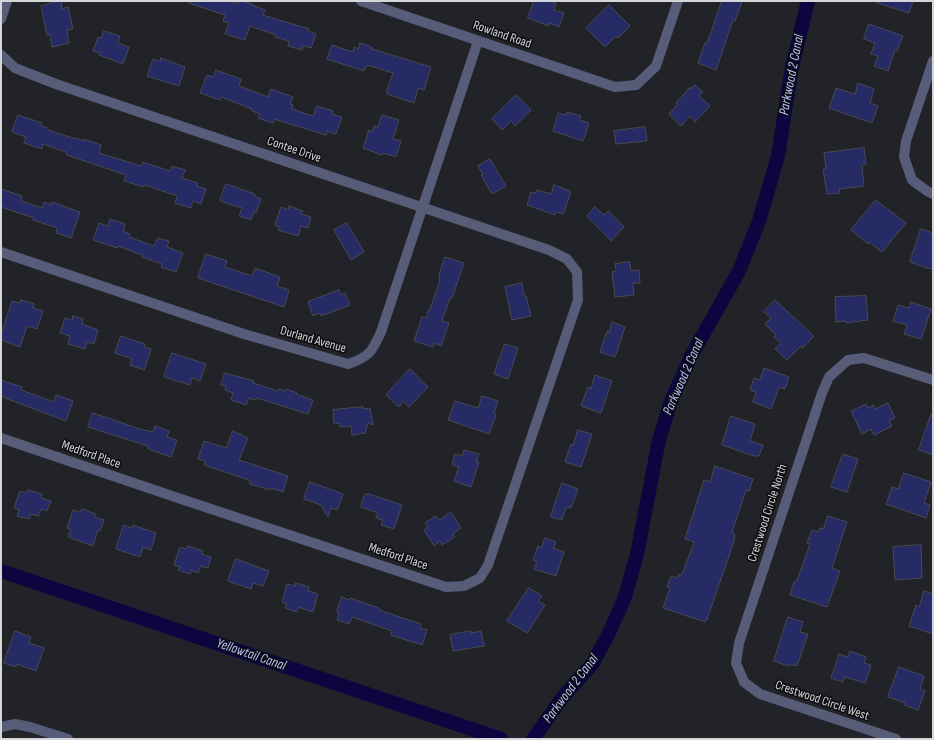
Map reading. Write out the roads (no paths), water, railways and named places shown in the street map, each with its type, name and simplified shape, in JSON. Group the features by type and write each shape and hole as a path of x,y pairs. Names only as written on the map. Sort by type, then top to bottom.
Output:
{"street":[{"path":"1,19 7,1"},
{"name":"Rowland Road","path":"360,1 615,87 636,85 656,66 678,1"},
{"name":"Durland Avenue","path":"1,252 244,334 348,364 362,359 374,348 382,332 478,41"},
{"name":"Contee Drive","path":"1,55 15,68 56,84 549,250 567,259 577,272"},
{"path":"933,61 906,141 904,158 912,180 927,192 933,194"},
{"name":"Medford Place","path":"1,438 446,587 464,586 480,578 488,565 505,519 578,300 577,272"},
{"name":"Crestwood Circle North","path":"744,682 736,663 739,643 822,393 829,377 848,360 864,358 933,380"},
{"name":"Crestwood Circle West","path":"744,682 760,694 896,739"},
{"path":"1,727 15,724 30,726 68,739"}],"waterway":[{"name":"Parkwood 2 Canal","path":"533,739 562,698 593,663 609,633 625,597 637,554 659,440 671,401 691,356 739,271 759,221 778,156 792,67 808,1"},
{"name":"Yellowtail Canal","path":"1,571 501,739"}]}
